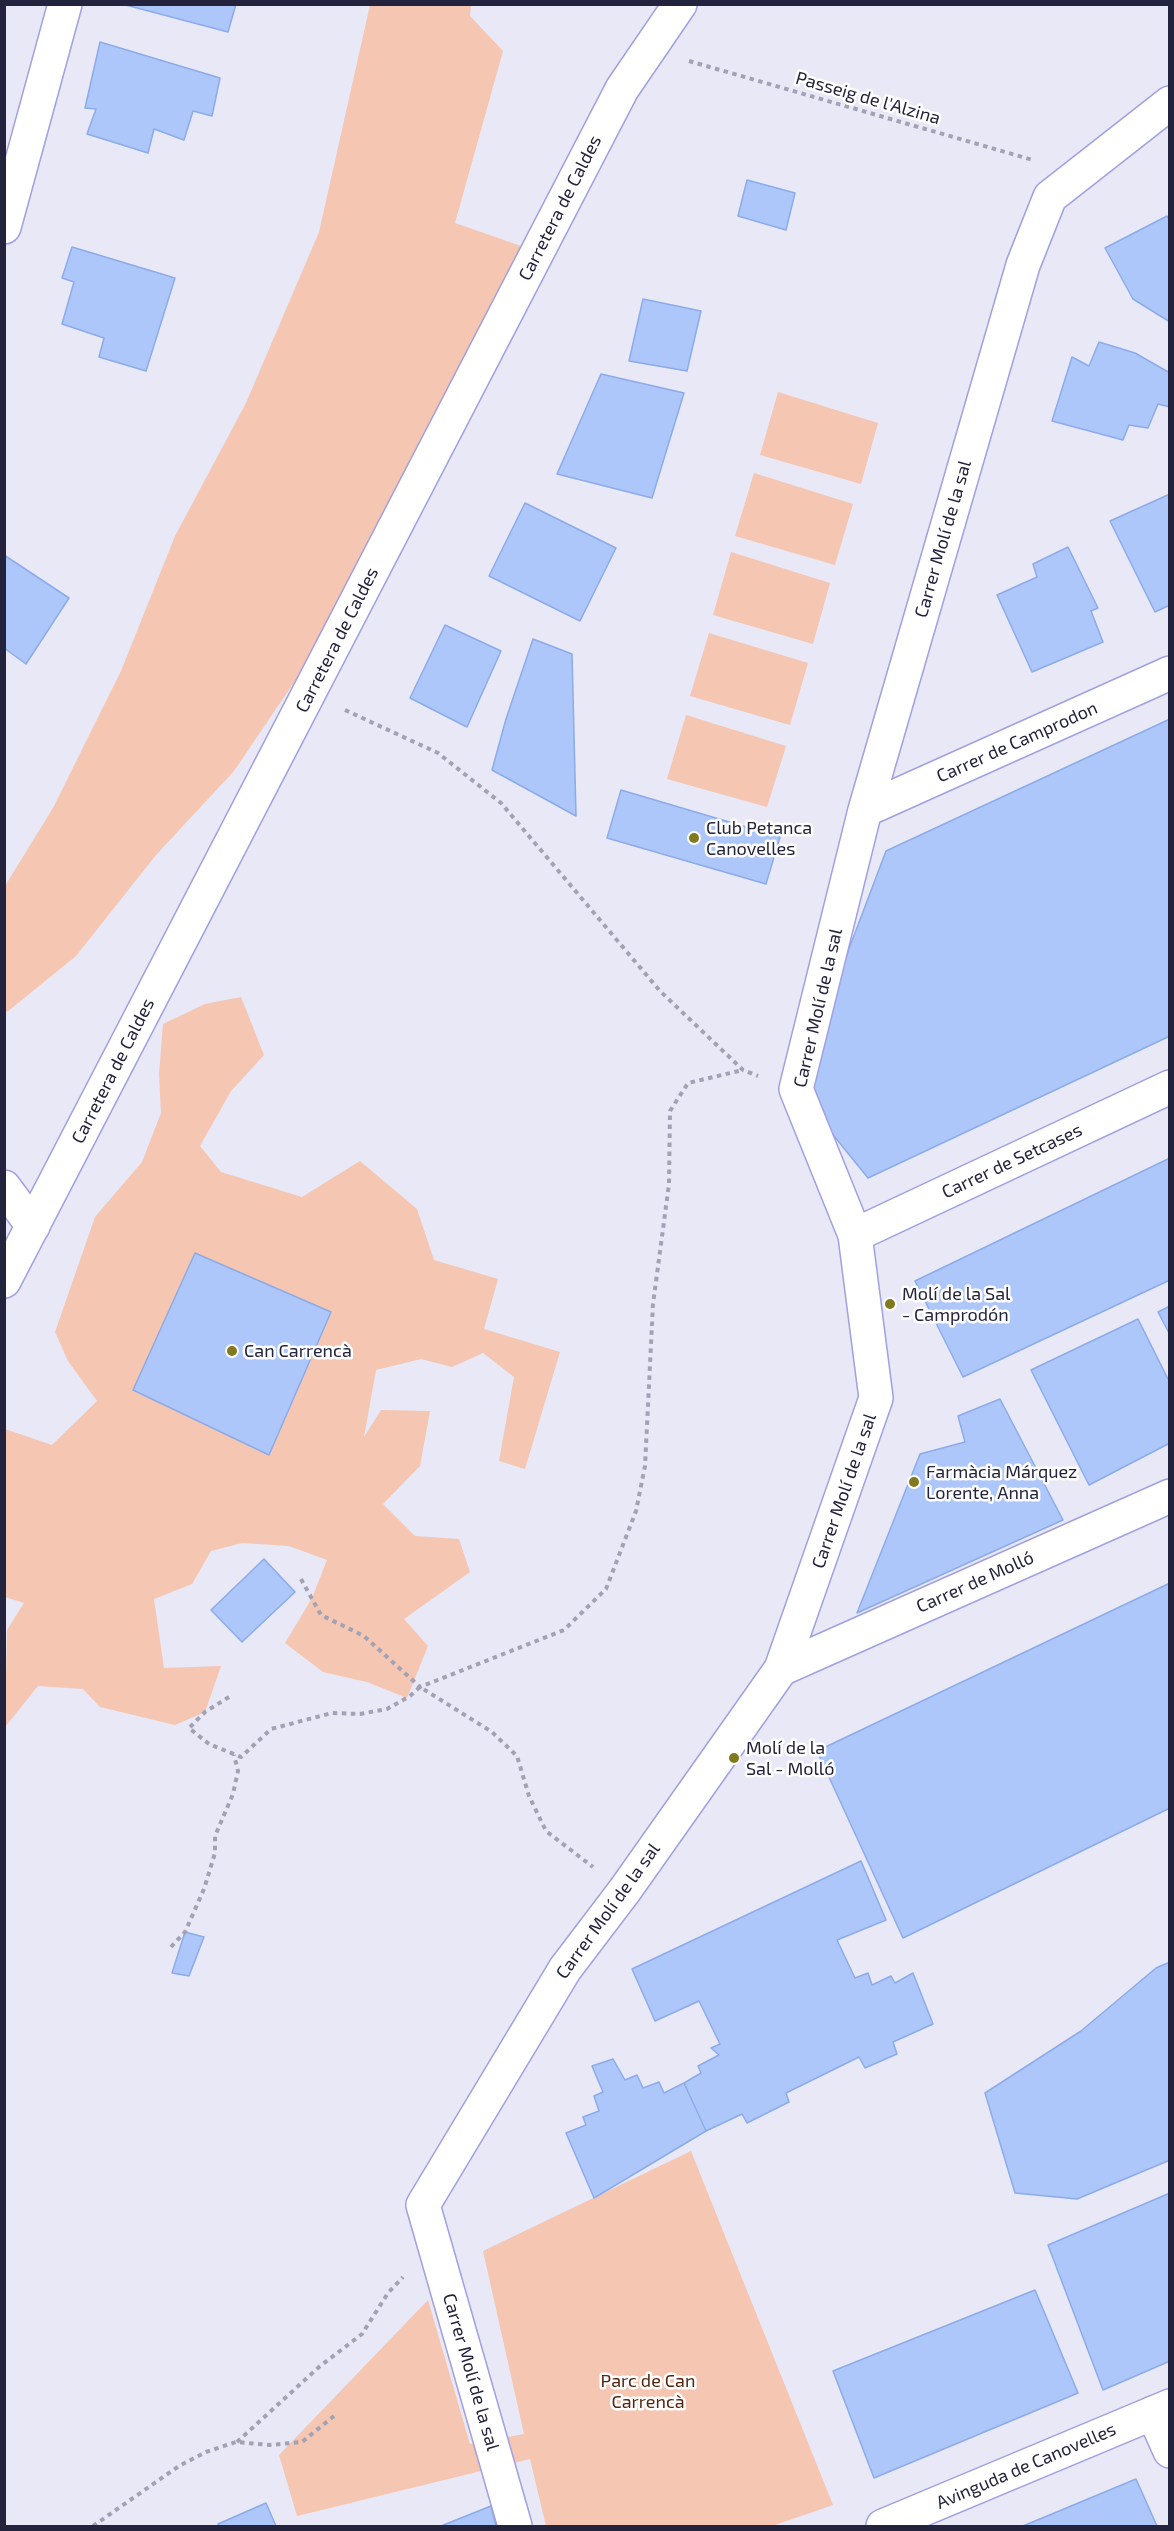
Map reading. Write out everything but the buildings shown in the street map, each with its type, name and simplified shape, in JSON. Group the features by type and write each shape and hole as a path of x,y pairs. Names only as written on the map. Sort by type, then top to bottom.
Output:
{"street":[{"path":"4,227 65,4"},
{"name":"Carretera de Caldes","path":"4,1281 617,99 680,4"},
{"path":"1080,173 1170,103"},
{"name":"Carrer Molí de la sal","path":"515,2526 423,2205 564,1969 625,1890 781,1669 876,1398 855,1235 796,1089 865,810 1023,266 1050,197 1080,173"},
{"name":"Carrer de Camprodon","path":"865,810 1170,673"},
{"name":"Carrer de Setcases","path":"855,1235 1170,1087"},
{"path":"4,1187 33,1226"},
{"name":"Carrer de Molló","path":"781,1669 1170,1496"},
{"path":"1161,2409 1170,2451"},
{"name":"Avinguda de Canovelles","path":"883,2526 1161,2409"}],"path":[{"name":"Passeig de l'Alzina","path":"649,49 1080,173"},
{"path":"309,693 438,753 501,803 660,990 743,1070 796,1089"},
{"path":"229,1697 205,1712 189,1728 209,1744 242,1757 272,1729 332,1713 360,1714 387,1708 407,1698 420,1687 564,1630 606,1589 636,1511 645,1466 653,1304 669,1184 670,1111 688,1083 743,1070"},
{"path":"301,1579 321,1616 364,1636 420,1687 492,1732 517,1756 529,1796 546,1830 625,1890"},
{"path":"171,1947 185,1932 204,1889 215,1853 215,1836 233,1794 238,1771 234,1754"},
{"path":"237,2442 319,2367 362,2334 388,2293 404,2277"},
{"path":"93,2526 179,2466 206,2452 237,2442 270,2445 302,2442 334,2416"}],"green space":[{"path":"370,5 471,5 470,16 503,51 455,223 521,246 297,678 234,771 156,855 76,956 7,1012 4,1009 5,886 53,808 121,671 175,536 246,403 319,232"},
{"path":"778,392 878,423 861,484 760,455"},
{"path":"754,473 853,504 835,565 735,536"},
{"path":"731,552 830,583 813,644 713,615"},
{"path":"709,633 808,663 790,725 690,696"},
{"path":"686,715 786,746 767,807 667,779"},
{"path":"241,997 264,1055 231,1091 200,1146 221,1172 302,1197 360,1161 417,1209 434,1260 498,1279 484,1329 560,1352 525,1469 499,1461 514,1377 483,1353 452,1367 421,1359 376,1370 364,1437 381,1410 430,1411 420,1466 383,1504 415,1536 459,1539 470,1572 404,1619 428,1646 407,1698 367,1682 323,1672 285,1643 312,1598 327,1560 289,1546 242,1543 211,1551 192,1584 154,1599 164,1668 221,1666 205,1712 175,1725 100,1707 83,1689 38,1686 5,1727 7,1630 24,1603 5,1597 5,1429 52,1445 97,1401 68,1361 55,1332 95,1217 142,1162 161,1113 159,1074 163,1024 205,1004"},
{"name":"Parc de Can Carrencà","path":"691,2151 833,2505 772,2526 546,2526 530,2459 297,2516 279,2455 428,2300 470,2444 524,2434 483,2251"}],"place":[{"name":"Club Petanca Canovelles","path":"694,838"},
{"name":"Molí de la Sal - Camprodón","path":"890,1304"},
{"name":"Can Carrencà","path":"232,1351"},
{"name":"Farmàcia Márquez Lorente, Anna","path":"914,1482"},
{"name":"Molí de la Sal - Molló","path":"734,1758"}]}
